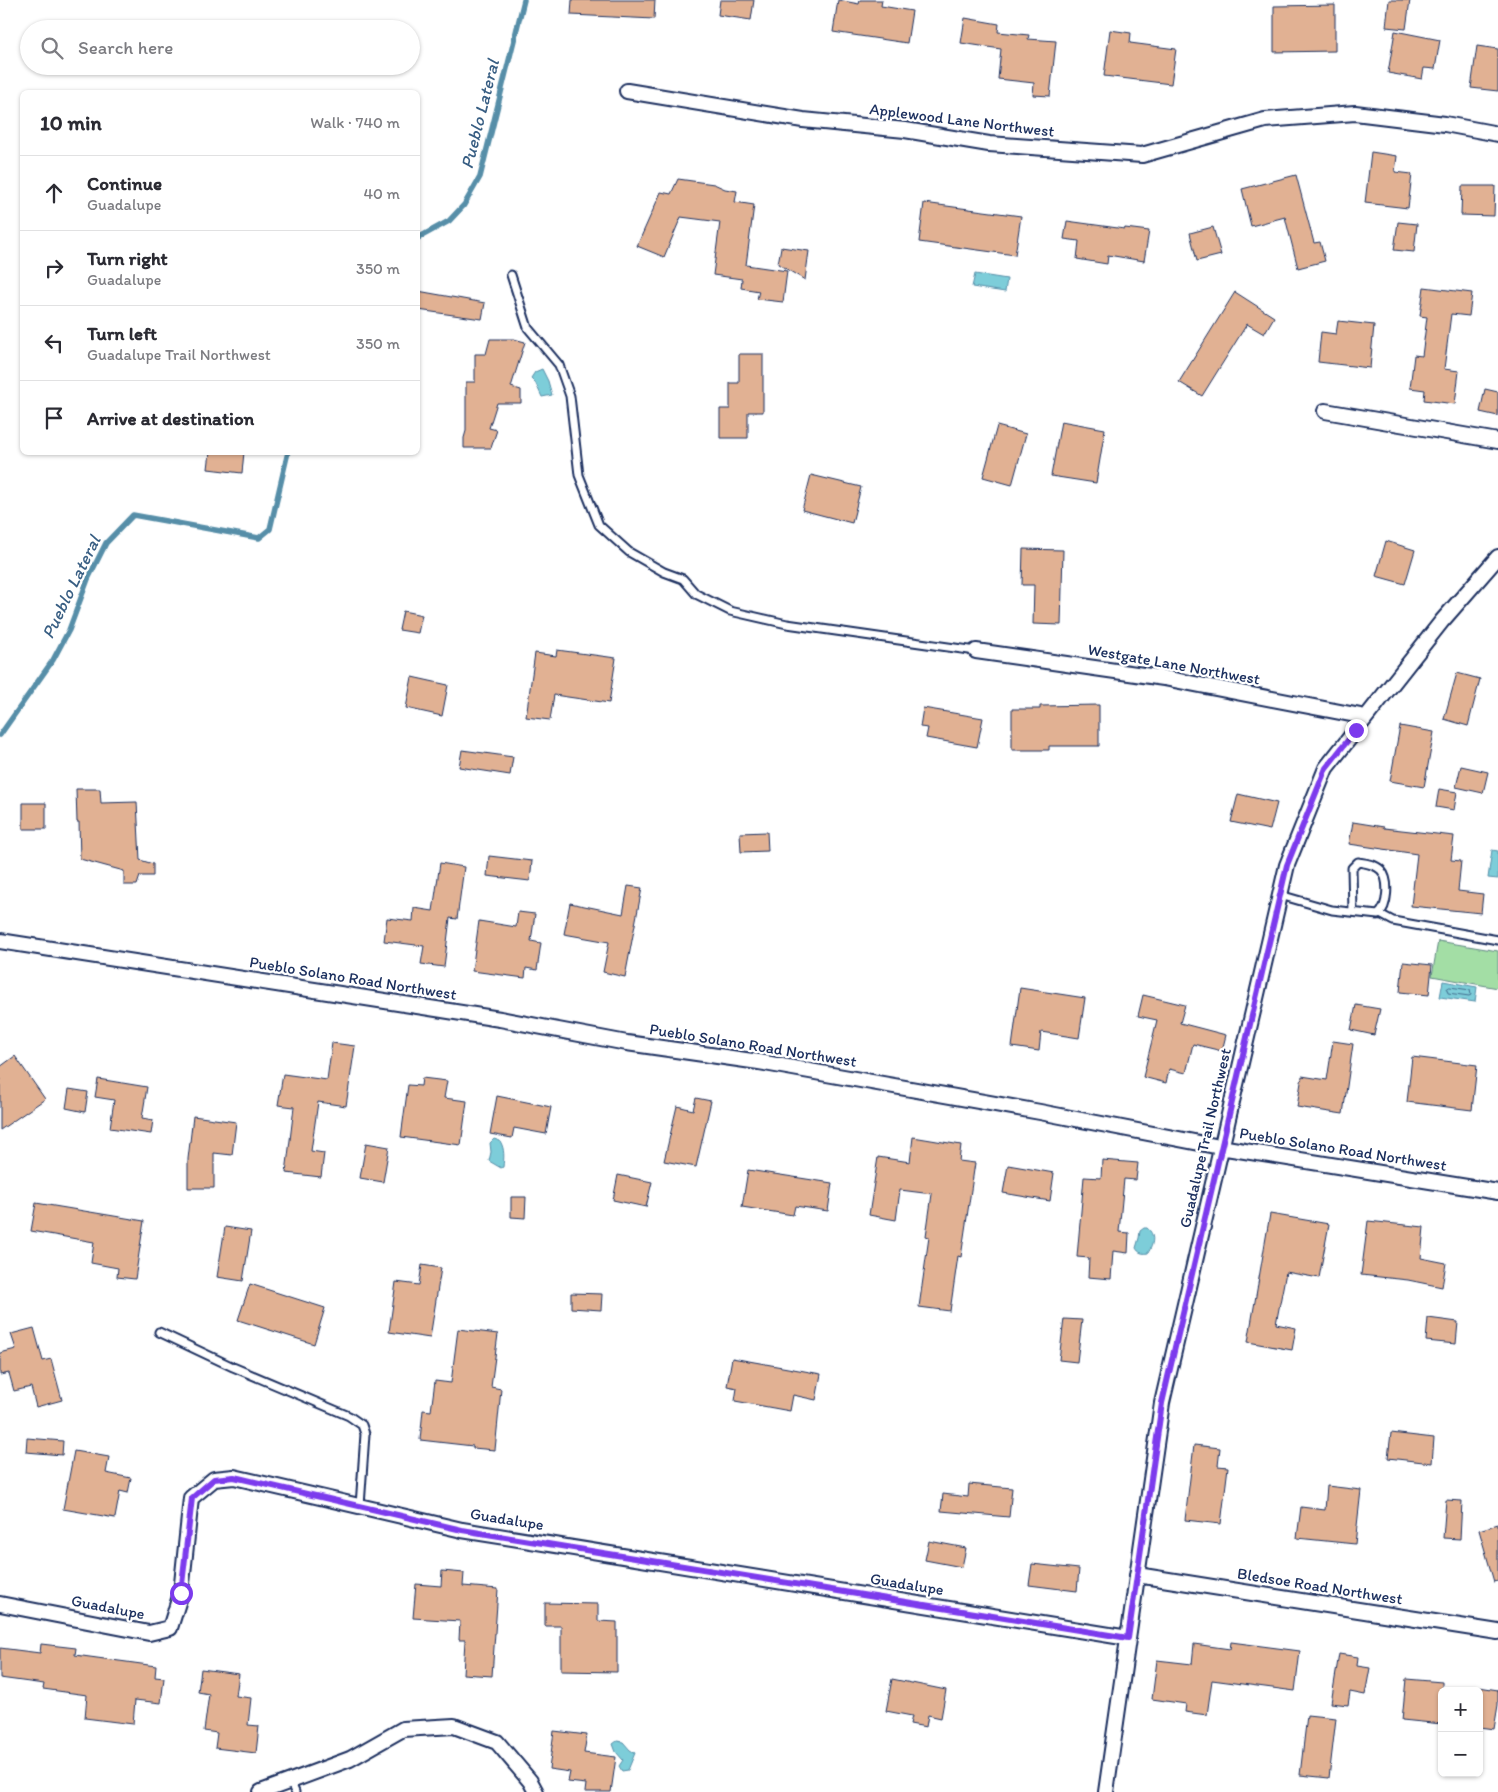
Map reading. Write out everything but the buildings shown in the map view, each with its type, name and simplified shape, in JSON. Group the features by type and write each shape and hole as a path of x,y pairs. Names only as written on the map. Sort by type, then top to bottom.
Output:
{"street":[{"name":"Applewood Lane Northwest","path":"627,91 803,120 905,130 989,144 1142,155 1265,120 1355,113 1445,124 1498,134"},
{"path":"1325,411 1498,441"},
{"name":"Guadalupe Trail Northwest","path":"1106,1792 1162,1403 1287,865 1326,768 1442,622 1498,557"},
{"name":"Westgate Lane Northwest","path":"976,651 1164,678 1366,716"},
{"name":"Pueblo Solano Road Northwest","path":"0,941 500,1019 627,1043 759,1062 1040,1112 1220,1147 1498,1192"},
{"name":"Guadalupe","path":"0,1604 149,1633 170,1628 181,1593 192,1498 214,1479 234,1477 462,1530 1128,1638"},
{"name":"Bledsoe Road Northwest","path":"1137,1574 1498,1632"},
{"path":"261,1792 293,1786 350,1759 403,1729 454,1726 498,1742 530,1781 536,1792"}],"lane":[{"path":"510,275 528,328 558,365 570,396 579,475 599,526 629,552 664,572 684,579 696,594 730,611 787,624 976,651"},
{"path":"1353,912 1351,878 1352,868 1358,862 1379,868 1384,875 1386,883 1385,902 1380,914"},
{"path":"1280,895 1332,910 1380,914 1393,921 1498,940"},
{"path":"159,1332 233,1367 349,1416 362,1425 365,1434 360,1506"}],"green space":[{"path":"1438,941 1498,951 1498,988 1432,976"}],"water":[{"path":"975,274 1007,279 1005,292 972,287"},
{"path":"542,369 552,395 542,397 531,378 535,372"},
{"path":"1492,850 1498,851 1498,879 1488,878"},
{"path":"1443,981 1477,987 1475,1002 1440,997"},
{"path":"494,1139 500,1141 503,1147 504,1160 503,1167 501,1168 489,1161 490,1143"},
{"path":"1144,1228 1150,1231 1153,1237 1148,1253 1142,1253 1136,1248 1140,1231"},
{"path":"617,1741 623,1742 635,1753 628,1770 622,1771 619,1766 623,1760 616,1752 613,1744"}],"waterway":[{"name":"Pueblo Lateral","path":"420,237 449,221 464,205 480,177 524,0"},
{"name":"Pueblo Lateral","path":"0,735 53,660 69,630 88,579 106,543 133,515 259,538 270,529 287,455"}],"route":[{"path":"181,1593 192,1498 214,1479 234,1477 462,1530 1128,1638 1162,1403 1287,865 1326,768 1356,730"}]}
